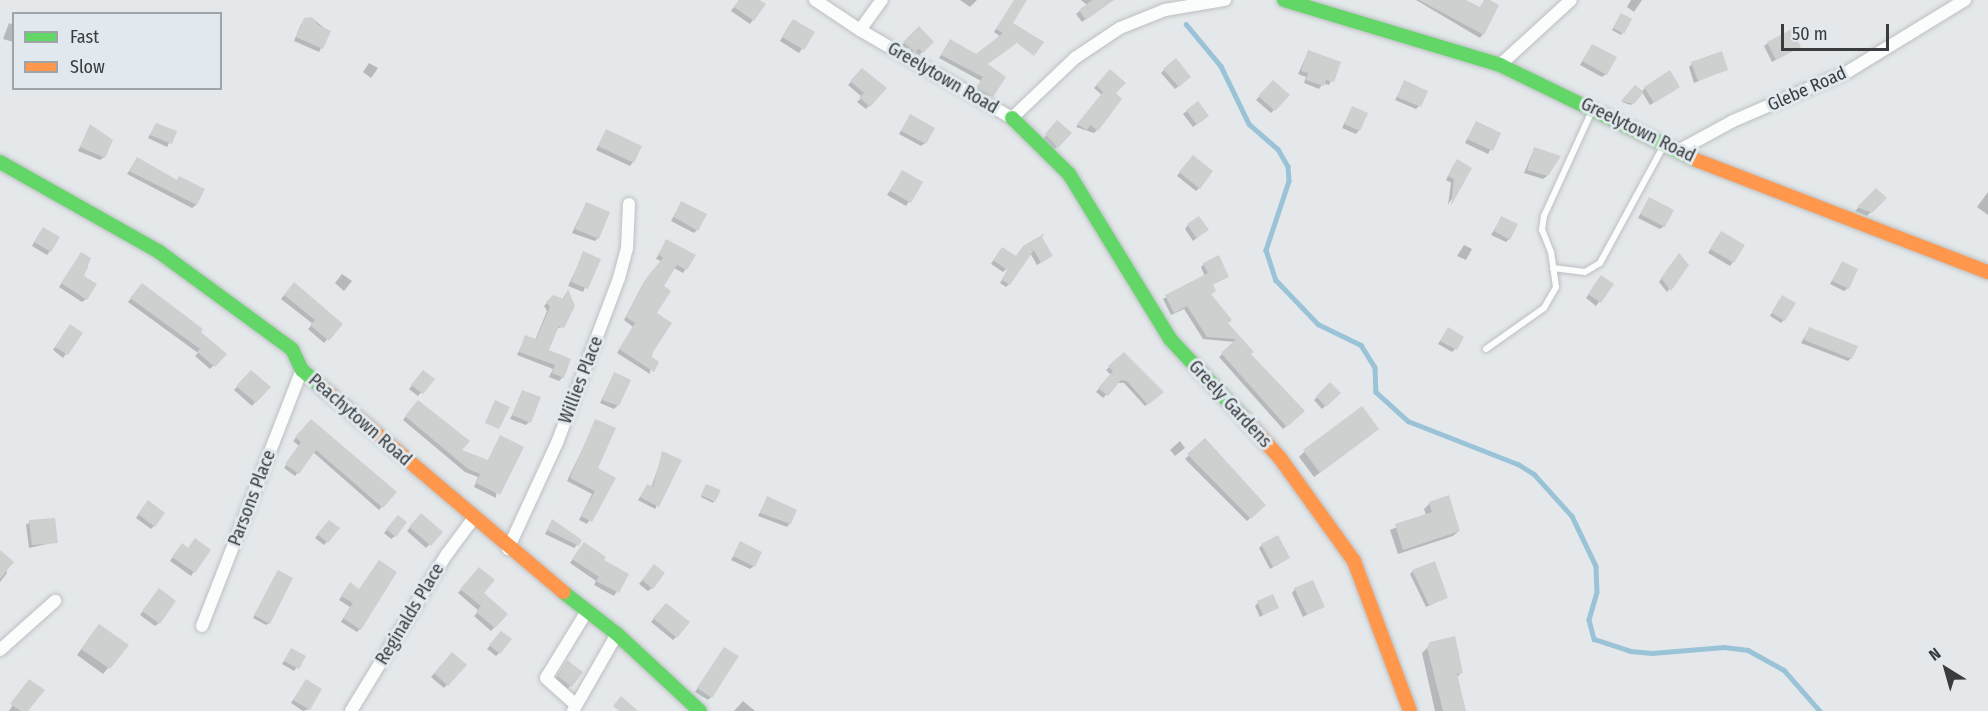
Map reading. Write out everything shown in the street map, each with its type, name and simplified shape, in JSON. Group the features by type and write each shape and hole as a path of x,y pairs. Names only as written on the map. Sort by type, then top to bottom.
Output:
{"street":[{"name":"Greelytown Road","path":"816,0 860,30 1012,118 1075,58 1120,28 1164,10 1225,0"},
{"path":"860,30 882,0"},
{"name":"Greelytown Road","path":"1284,0 1327,6 1500,65 1593,108 1670,148 1988,272"},
{"path":"1500,65 1571,0"},
{"name":"Glebe Road","path":"1670,148 1849,71 1965,0"},
{"name":"Greely Gardens","path":"1012,118 1068,174 1170,339 1280,458 1354,561 1406,692 1410,711"},
{"name":"Peachytown Road","path":"0,162 158,251 292,348 302,369 508,549 617,634 700,711"},
{"name":"Willies Place","path":"508,549 557,443 612,298 627,248 628,204"},
{"name":"Parsons Place","path":"202,626 302,369"},
{"name":"Reginalds Place","path":"351,711 447,554 473,519"},
{"path":"0,650 55,601"},
{"path":"587,611 546,678 574,708 617,634"}],"lane":[{"path":"1486,349 1544,308 1556,287 1542,230 1544,216 1593,108"},
{"path":"1553,268 1585,272 1600,263 1670,148"}],"building":[{"path":"739,0 760,0 766,4 754,21 734,7"},
{"path":"1014,0 1027,0 1013,23 1044,42 1034,56 1017,43 988,64 1006,77 993,97 976,88 983,77 941,55 950,39 976,54 1003,33 996,29"},
{"path":"1092,0 1114,0 1086,20 1079,10"},
{"path":"1419,0 1466,0 1480,7 1484,0 1490,0 1499,5 1484,35"},
{"path":"1621,13 1632,19 1624,34 1613,28"},
{"path":"312,17 318,25 331,31 323,49 296,37 304,18"},
{"path":"793,19 815,32 804,50 782,37"},
{"path":"919,26 934,42 923,53 919,49 915,52 903,42"},
{"path":"1792,29 1801,47 1776,60 1767,42"},
{"path":"1592,44 1617,57 1607,75 1582,61"},
{"path":"1308,50 1341,62 1334,82 1326,80 1324,86 1306,80 1308,73 1301,71"},
{"path":"1722,51 1728,70 1698,81 1691,62"},
{"path":"1176,58 1191,77 1179,87 1163,69"},
{"path":"862,68 887,88 870,107 859,97 864,93 850,81"},
{"path":"1110,69 1126,83 1116,93 1122,99 1098,131 1090,125 1087,130 1077,124 1103,92 1096,85"},
{"path":"1670,70 1680,87 1654,103 1644,87"},
{"path":"1273,80 1290,95 1275,111 1258,96"},
{"path":"1404,80 1428,91 1421,107 1397,97"},
{"path":"1635,85 1644,92 1634,104 1621,101"},
{"path":"1198,101 1209,116 1197,125 1186,110"},
{"path":"1352,106 1368,113 1360,131 1344,124"},
{"path":"910,114 935,128 926,144 901,131"},
{"path":"1057,120 1072,133 1058,148 1045,134"},
{"path":"1476,121 1501,133 1493,151 1467,139"},
{"path":"156,123 177,131 172,144 150,135"},
{"path":"90,124 113,140 105,158 80,147"},
{"path":"606,129 642,146 634,163 598,146"},
{"path":"1534,147 1561,156 1548,176 1527,170"},
{"path":"1193,155 1213,171 1200,189 1179,172"},
{"path":"137,157 177,180 179,176 205,189 197,205 129,171"},
{"path":"1457,159 1472,168 1451,206 1454,179 1448,176"},
{"path":"902,170 923,182 911,203 890,191"},
{"path":"1876,188 1887,198 1872,213 1857,207"},
{"path":"1649,197 1674,210 1665,227 1640,214"},
{"path":"681,201 707,214 698,231 674,217"},
{"path":"586,202 610,212 599,239 575,229"},
{"path":"1199,216 1209,230 1196,238 1187,224"},
{"path":"1501,216 1518,224 1510,240 1494,231"},
{"path":"43,227 60,237 51,252 34,242"},
{"path":"1721,231 1745,245 1734,263 1710,249"},
{"path":"1045,233 1042,237 1053,256 1041,263 1034,250 1010,285 1002,280 1010,267 1007,270 993,260 1002,247 1016,256 1023,246"},
{"path":"666,239 696,255 687,270 677,265 664,286 671,291 657,313 672,323 653,352 652,357 659,362 654,372 619,349 635,323 626,317 647,277 663,258 659,255"},
{"path":"583,251 601,259 588,289 571,282"},
{"path":"81,252 91,258 84,276 97,284 87,300 61,283"},
{"path":"1679,253 1689,265 1671,291 1661,278"},
{"path":"1219,255 1229,277 1213,284 1216,291 1211,294 1232,320 1228,323 1254,352 1251,354 1305,411 1287,427 1221,353 1236,339 1207,337 1187,306 1174,313 1165,295 1208,273 1203,263"},
{"path":"1842,261 1858,269 1849,289 1832,281"},
{"path":"1601,275 1614,284 1601,303 1588,294"},
{"path":"294,282 343,324 329,341 310,325 315,320 284,295"},
{"path":"142,283 203,329 201,332 227,354 215,367 197,352 200,349 130,298"},
{"path":"568,289 575,306 564,328 559,326 549,350 571,359 564,378 552,373 555,365 519,352 525,335 536,339 550,307 546,302 553,295 564,299"},
{"path":"1782,295 1796,303 1785,321 1772,313"},
{"path":"70,324 83,333 68,355 55,347"},
{"path":"1448,327 1464,337 1457,350 1440,341"},
{"path":"1809,327 1858,346 1852,359 1804,340"},
{"path":"1124,352 1164,392 1148,405 1127,381 1121,380 1108,396 1098,388 1113,371 1108,366"},
{"path":"251,370 271,387 256,403 236,386"},
{"path":"423,370 435,379 423,394 411,385"},
{"path":"614,372 631,380 619,406 602,400"},
{"path":"1330,382 1341,393 1326,407 1316,396"},
{"path":"522,390 541,397 531,423 512,415"},
{"path":"418,400 470,441 462,450 488,460 500,435 524,447 500,495 476,483 480,474 468,469 405,416"},
{"path":"495,400 510,407 499,429 485,423"},
{"path":"1362,406 1379,429 1320,473 1303,450"},
{"path":"311,419 397,492 383,508 316,450 299,474 285,464 301,442 295,437"},
{"path":"595,419 616,428 598,468 616,478 592,522 581,516 595,491 570,478"},
{"path":"1205,438 1266,505 1251,519 1187,454"},
{"path":"662,451 682,460 659,507 640,497 647,484 653,487"},
{"path":"706,484 721,490 715,502 701,495"},
{"path":"1449,495 1460,531 1403,550 1395,524 1432,512 1429,502"},
{"path":"767,496 797,510 791,524 760,513"},
{"path":"148,500 165,513 155,527 138,514"},
{"path":"421,513 443,532 431,546 409,527"},
{"path":"398,515 407,522 396,537 386,529"},
{"path":"55,518 58,543 32,545 29,520"},
{"path":"552,519 582,540 579,546 547,530"},
{"path":"329,520 340,528 328,543 317,534"},
{"path":"1278,535 1290,558 1273,567 1261,544"},
{"path":"195,538 211,550 195,573 172,557 182,543 188,548"},
{"path":"740,541 762,552 755,567 733,556"},
{"path":"584,542 606,557 604,560 629,574 619,593 596,581 599,577 572,559"},
{"path":"0,550 14,562 0,579"},
{"path":"379,560 397,572 361,630 343,618 353,603 341,596 350,582 359,589"},
{"path":"1435,561 1448,598 1429,605 1412,570"},
{"path":"654,564 665,573 653,589 642,580"},
{"path":"479,567 495,580 484,593 508,614 495,628 476,612 481,606 460,589"},
{"path":"278,570 293,578 270,624 254,615"},
{"path":"1313,580 1325,607 1307,615 1294,588"},
{"path":"159,588 176,601 160,624 142,611"},
{"path":"1273,594 1279,608 1263,615 1257,601"},
{"path":"666,603 690,622 677,638 653,618"},
{"path":"99,624 129,645 110,669 81,649"},
{"path":"501,631 512,639 500,654 489,645"},
{"path":"1455,636 1463,673 1457,674 1466,711 1443,711 1427,647 1430,642"},
{"path":"724,647 739,656 712,698 697,688"},
{"path":"291,648 306,656 299,669 284,661"},
{"path":"452,652 467,665 448,686 434,673"},
{"path":"567,660 583,672 572,687 557,676"},
{"path":"29,679 45,690 28,711 21,711 10,704"},
{"path":"306,679 322,689 310,710 293,700"},
{"path":"621,696 638,711 619,711 613,706"}],"waterway":[{"path":"1186,24 1221,66 1249,124 1278,149 1288,166 1289,181 1266,250 1276,280 1318,324 1361,345 1375,367 1376,392 1408,421 1518,464 1534,474 1572,516 1596,566 1597,592 1589,620 1594,639 1630,651 1652,653 1724,647 1748,650 1784,670 1820,711"}],"traffic: fast":[{"path":"1284,0 1500,65 1696,160"},
{"path":"1012,118 1069,174 1170,339 1242,416"},
{"path":"0,162 158,251 292,349 302,370 324,389"},
{"path":"563,592 617,634 700,711"}],"traffic: slow":[{"path":"1696,160 1988,272"},
{"path":"324,389 563,592"},
{"path":"1242,416 1280,458 1354,561 1410,711"}]}
